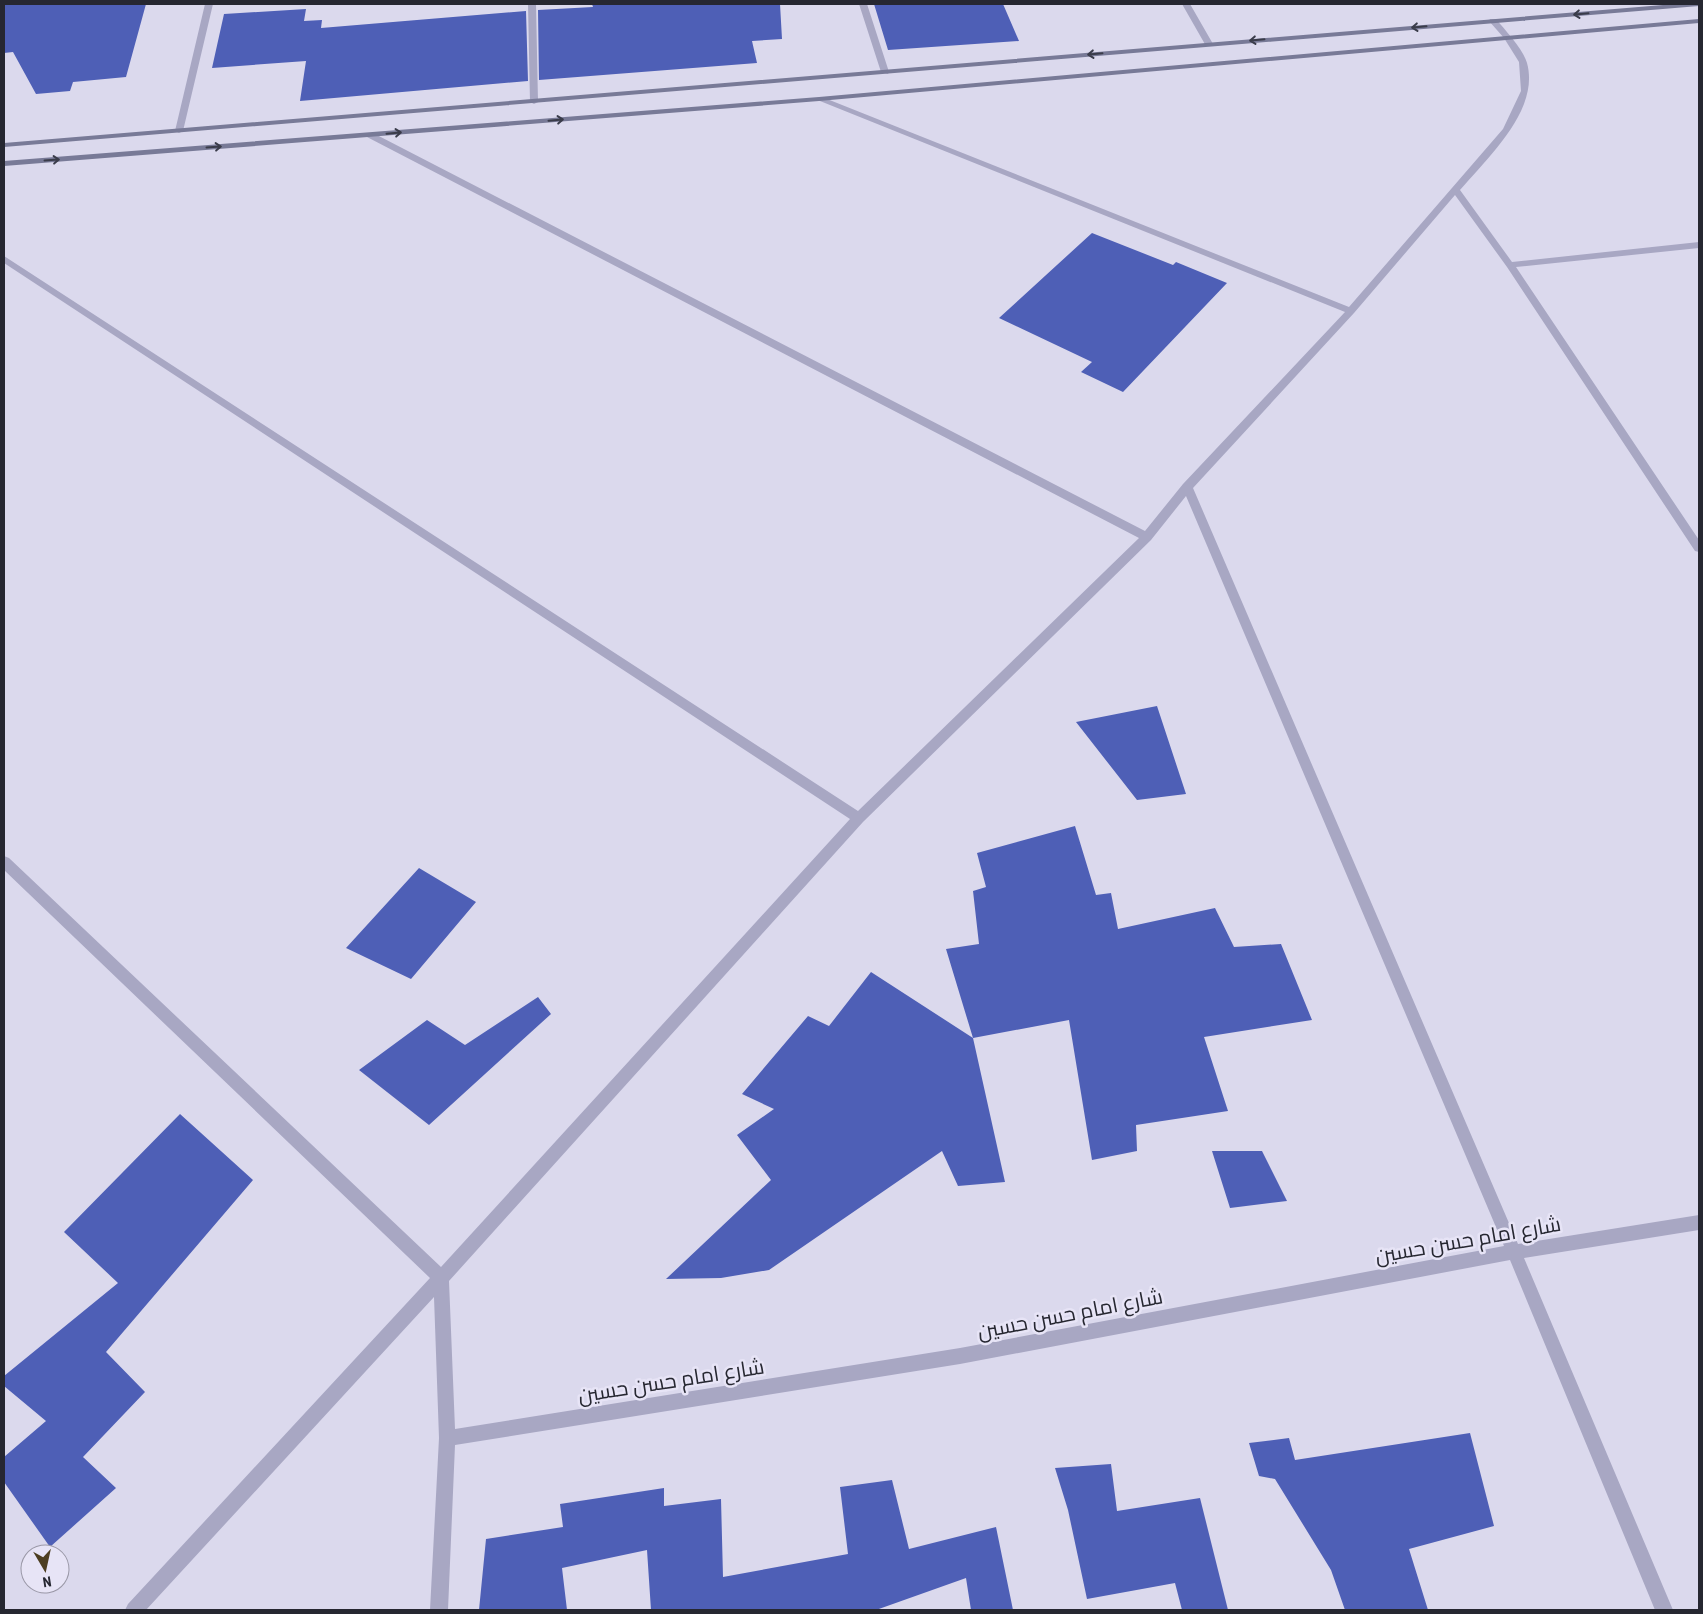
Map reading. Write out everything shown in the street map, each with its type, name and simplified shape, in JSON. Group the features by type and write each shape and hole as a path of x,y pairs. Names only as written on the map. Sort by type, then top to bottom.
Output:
{"street":[{"path":"178,131 209,4"},
{"path":"532,4 534,102"},
{"path":"863,4 885,72"},
{"path":"1186,4 1209,44"},
{"path":"4,145 1699,4"},
{"path":"134,1610 441,1278 858,818 1147,537 1187,487 1351,311 1507,130 1525,91 1523,62 1507,37 1493,21"},
{"path":"4,164 819,99 1699,21"},
{"path":"819,99 1351,311"},
{"path":"370,135 1147,537"},
{"path":"1455,189 1510,265 1699,548"},
{"path":"1510,265 1699,245"},
{"path":"4,259 858,818"},
{"path":"1187,487 1514,1252 1664,1610"},
{"path":"4,862 441,1278 447,1438 439,1610"},
{"name":"شارع امام حسن حسين","path":"447,1438 960,1356 1514,1252 1699,1222"}],"building":[{"path":"4,4 146,4 126,77 73,82 70,91 36,94 13,52 4,53"},
{"path":"592,4 780,4 782,39 752,41 757,63 539,80 538,10 593,7"},
{"path":"874,4 1003,4 1019,41 888,50"},
{"path":"306,9 304,21 322,20 321,28 526,11 528,81 300,101 306,61 212,68 224,14"},
{"path":"1092,233 1173,265 1176,262 1227,283 1123,392 1081,372 1092,362 999,318"},
{"path":"1157,706 1186,794 1137,800 1076,722"},
{"path":"1075,826 1096,895 1111,893 1118,929 1215,908 1234,947 1281,944 1312,1020 1204,1037 1228,1111 1136,1125 1137,1151 1092,1160 1069,1020 973,1038 946,949 979,944 973,891 986,887 977,853"},
{"path":"419,868 476,902 411,979 346,948"},
{"path":"871,972 973,1038 1005,1182 958,1186 942,1151 769,1270 721,1278 666,1279 771,1180 737,1135 774,1109 742,1094 808,1016 829,1026"},
{"path":"538,997 551,1014 429,1125 359,1070 427,1020 465,1045"},
{"path":"180,1114 253,1180 106,1352 145,1392 83,1457 116,1488 53,1544 48,1544 4,1482 4,1457 46,1421 4,1386 4,1376 118,1283 64,1232"},
{"path":"1212,1151 1262,1151 1287,1201 1230,1208"},
{"path":"1470,1433 1494,1526 1409,1549 1428,1610 1345,1610 1331,1570 1275,1479 1259,1476 1249,1443 1289,1438 1295,1460"},
{"path":"1111,1464 1117,1511 1200,1498 1228,1610 1182,1610 1175,1583 1087,1599 1068,1510 1055,1468"},
{"path":"892,1480 909,1549 996,1527 1013,1610 971,1610 966,1578 876,1610 651,1610 647,1550 562,1568 567,1610 479,1610 486,1539 563,1527 560,1504 664,1488 664,1506 721,1499 723,1577 848,1554 840,1487"}]}
